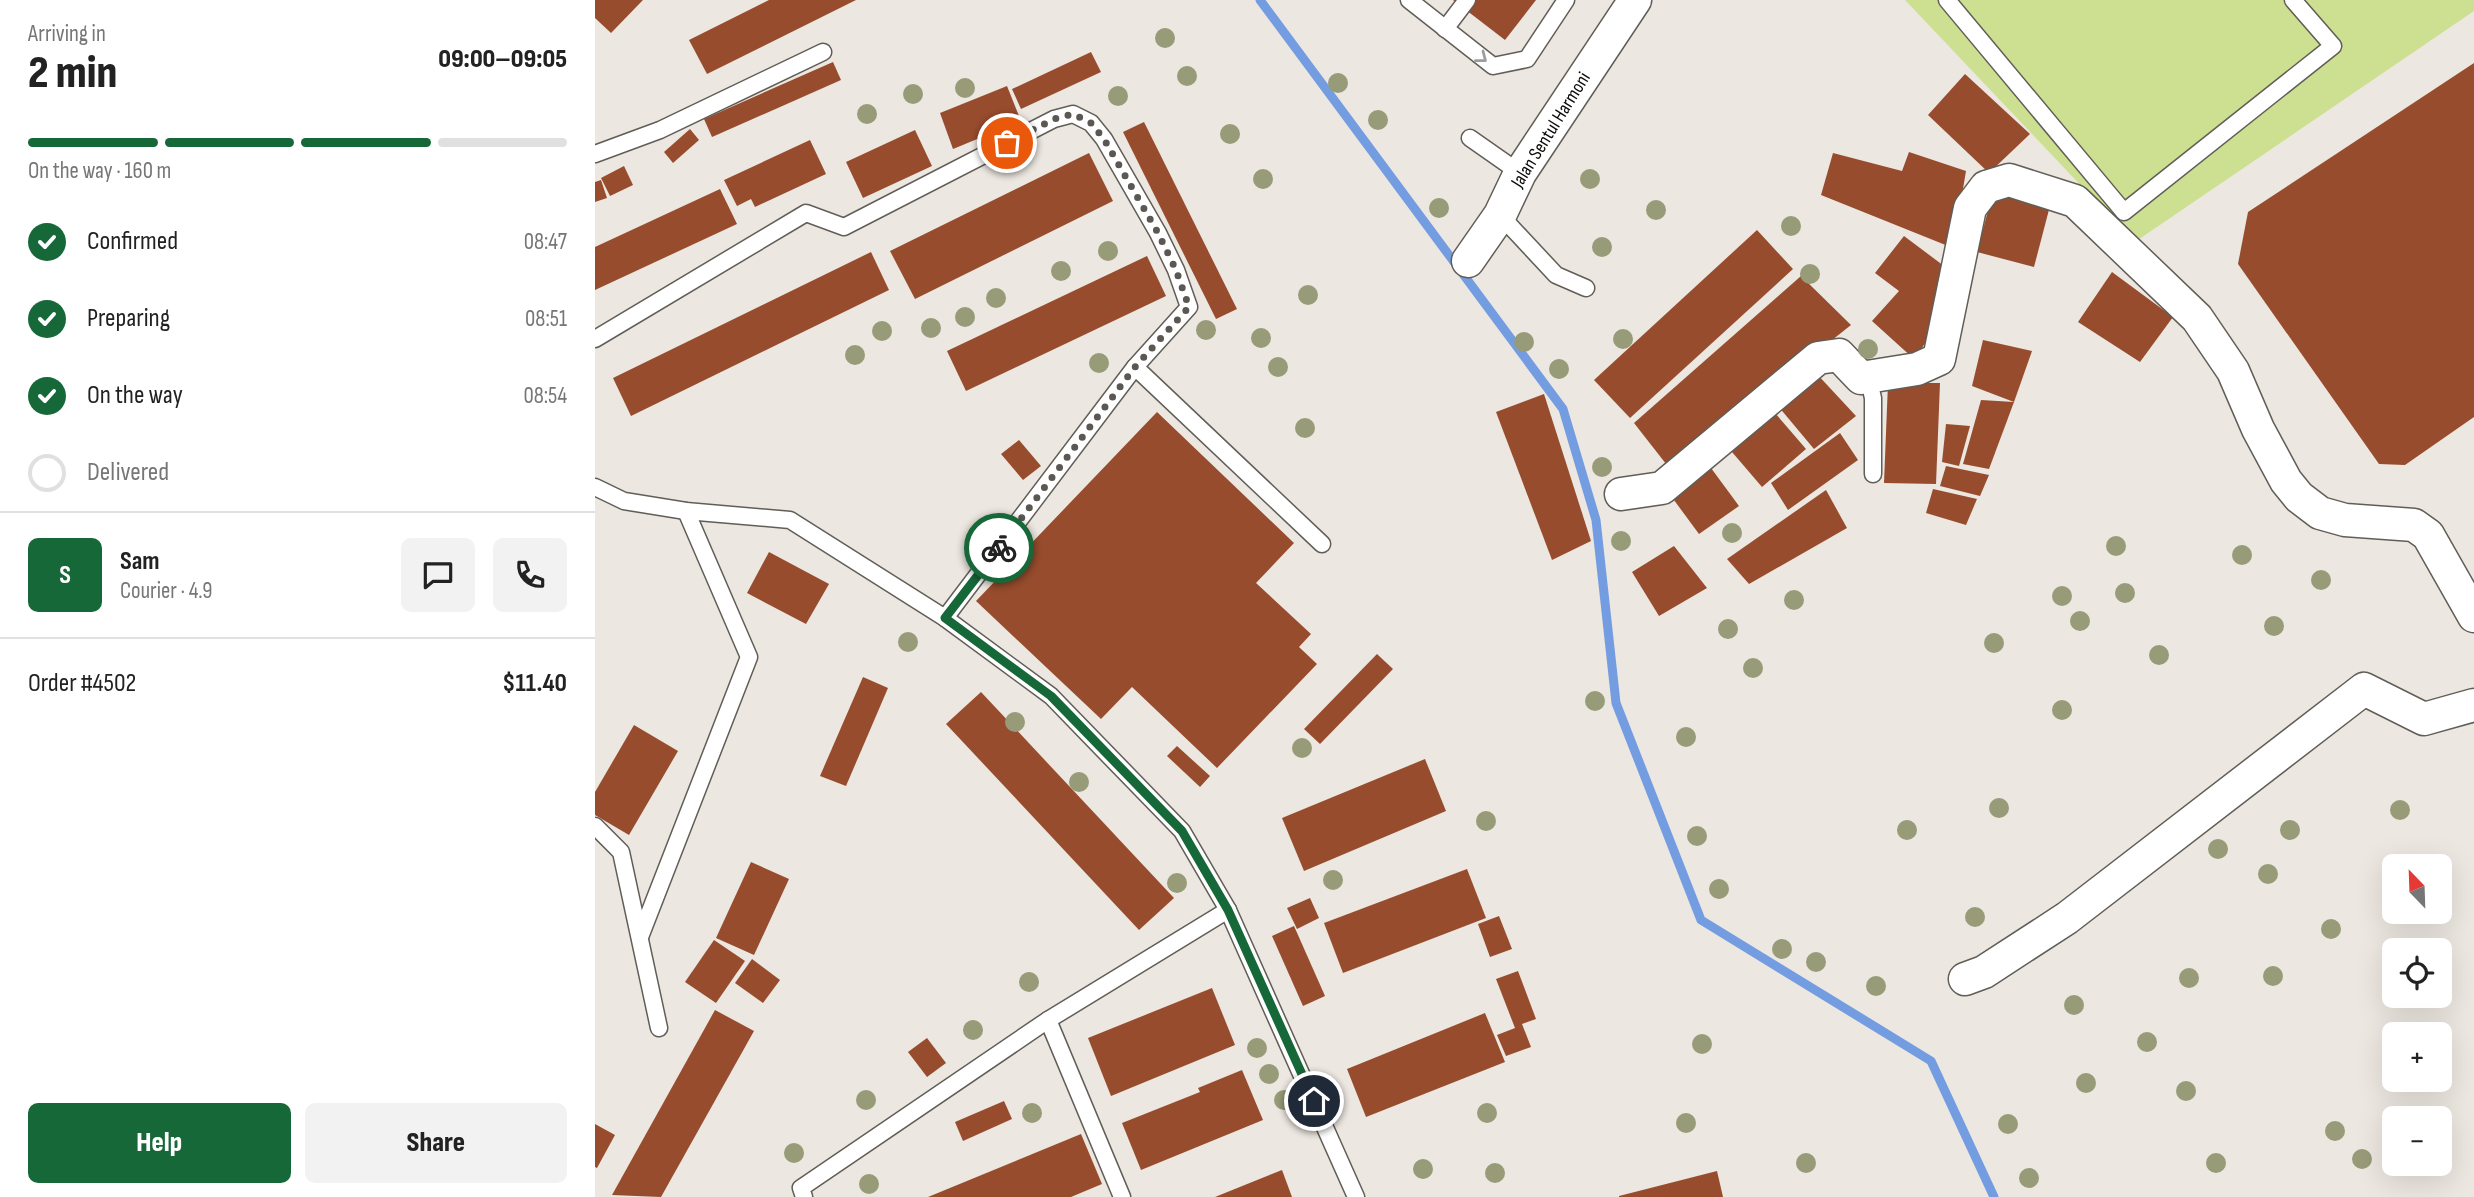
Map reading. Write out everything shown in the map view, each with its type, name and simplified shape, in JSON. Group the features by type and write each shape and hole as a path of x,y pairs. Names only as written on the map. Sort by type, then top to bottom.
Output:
{"street":[{"name":"Jalan Sentul Harmoni","path":"1468,261 1500,215 1520,173 1635,0"},
{"path":"1621,494 1662,488 1818,358 1839,355 1861,378 1917,369 1939,359 1970,208 1986,187 2009,180 2075,201 2197,318 2233,371 2269,450 2299,497 2320,513 2345,520 2414,525 2428,535 2474,616"},
{"path":"1965,979 1984,972 2067,918 2364,689 2424,719 2474,705"}],"lane":[{"path":"1409,0 1493,66 1527,59 1566,0"},
{"path":"1444,29 1467,0"},
{"path":"1947,0 2124,212 2333,46 2293,0"},
{"path":"595,154 660,130 823,52"},
{"path":"595,340 806,213 844,227 1054,119 1073,114 1091,123 1104,139 1158,233 1176,270 1189,307 1135,367 945,618"},
{"path":"1470,138 1520,173"},
{"path":"1500,215 1556,275 1585,288"},
{"path":"1135,367 1322,544"},
{"path":"1868,377 1873,398 1873,474"},
{"path":"595,487 624,501 686,512 790,520 945,618 1051,696 1182,831 1228,910 1356,1197"},
{"path":"640,937 749,657 686,512"},
{"path":"595,826 621,852 659,1028"},
{"path":"804,1197 801,1188 1048,1020 1228,910"},
{"path":"1048,1020 1122,1197"}],"green space":[{"path":"1905,0 2474,0 2474,11 2129,246 2088,193"}],"building":[{"path":"595,0 643,0 611,33 595,18"},
{"path":"769,0 856,0 707,74 689,40"},
{"path":"1453,0 1536,0 1505,40"},
{"path":"1091,52 1101,72 1021,109 1012,89"},
{"path":"833,62 841,80 712,137 704,119"},
{"path":"2474,63 2474,417 2405,465 2379,464 2238,264 2248,212"},
{"path":"1965,74 2030,134 1989,173 1928,115"},
{"path":"1007,86 1021,121 953,149 940,113"},
{"path":"1144,122 1237,309 1216,319 1123,132"},
{"path":"690,129 699,140 673,163 664,152"},
{"path":"915,130 932,166 863,198 846,162"},
{"path":"810,140 826,174 755,207 751,199 737,206 724,180"},
{"path":"1909,152 1966,171 1953,248 1821,195 1833,153 1902,171"},
{"path":"1089,153 1113,201 915,299 890,251"},
{"path":"624,166 633,185 610,196 601,178"},
{"path":"601,180 607,198 595,202 595,182"},
{"path":"720,189 737,224 595,290 595,247"},
{"path":"1993,192 2051,202 2034,267 1977,252"},
{"path":"1757,230 1793,269 1630,418 1594,380"},
{"path":"1904,236 1952,272 1940,322 1914,359 1872,321 1899,291 1875,273"},
{"path":"871,252 889,290 631,416 613,378"},
{"path":"1147,256 1166,296 966,391 947,351"},
{"path":"2112,272 2173,317 2140,362 2078,322"},
{"path":"1801,276 1851,325 1670,469 1634,423"},
{"path":"1983,340 2032,351 2014,402 1972,386"},
{"path":"1816,373 1856,416 1814,449 1778,406"},
{"path":"1888,383 1940,383 1936,484 1884,483"},
{"path":"1544,394 1591,541 1552,560 1496,412"},
{"path":"1981,400 2014,402 1989,469 1963,464"},
{"path":"1157,412 1294,543 1256,583 1311,634 1299,647 1317,664 1217,768 1132,687 1101,719 976,601"},
{"path":"1775,413 1806,449 1762,487 1732,452"},
{"path":"1946,424 1970,426 1959,466 1942,462"},
{"path":"1840,433 1858,460 1788,510 1771,483"},
{"path":"1019,440 1041,466 1023,480 1001,454"},
{"path":"1946,466 1989,475 1980,496 1940,486"},
{"path":"1711,468 1739,506 1699,534 1671,496"},
{"path":"1933,489 1977,499 1966,525 1926,513"},
{"path":"1826,490 1847,528 1749,584 1727,559"},
{"path":"1674,546 1707,588 1659,616 1632,572"},
{"path":"769,552 829,584 806,624 747,593"},
{"path":"1377,654 1393,669 1320,744 1304,729"},
{"path":"863,677 888,688 846,786 820,776"},
{"path":"981,692 1174,898 1139,930 946,724"},
{"path":"634,725 678,751 629,835 595,815 595,792"},
{"path":"1177,746 1210,776 1200,787 1167,756"},
{"path":"1425,759 1446,811 1304,871 1282,818"},
{"path":"751,862 789,879 754,955 716,938"},
{"path":"1467,869 1486,918 1343,973 1324,923"},
{"path":"1310,898 1319,918 1297,929 1287,908"},
{"path":"1499,916 1512,949 1490,957 1478,924"},
{"path":"1294,926 1325,996 1303,1006 1272,936"},
{"path":"714,940 745,961 716,1003 685,982"},
{"path":"752,959 780,980 763,1003 735,983"},
{"path":"1518,971 1536,1019 1522,1024 1531,1047 1506,1056 1497,1035 1515,1028 1496,979"},
{"path":"1212,988 1235,1045 1111,1096 1088,1038"},
{"path":"715,1010 754,1031 661,1197 612,1195"},
{"path":"1485,1013 1505,1062 1366,1117 1347,1069"},
{"path":"927,1038 946,1063 927,1077 908,1052"},
{"path":"1242,1070 1263,1120 1141,1170 1122,1123 1200,1092 1198,1088"},
{"path":"1004,1101 1012,1119 963,1141 955,1122"},
{"path":"595,1124 615,1135 597,1168 595,1167"},
{"path":"1081,1134 1102,1184 1071,1197 928,1197"},
{"path":"1282,1170 1292,1197 1215,1197"},
{"path":"1717,1171 1723,1197 1619,1197 1619,1196"}],"waterway":[{"path":"1260,0 1563,409 1596,520 1616,703 1701,920 1931,1061 1994,1197"}],"way so far":[{"path":"999,548 1135,367 1189,307 1176,270 1158,233 1104,139 1091,123 1073,114 1054,119 1007,143"}],"route":[{"path":"999,548 945,618 1051,696 1182,831 1228,910 1314,1101"}]}
